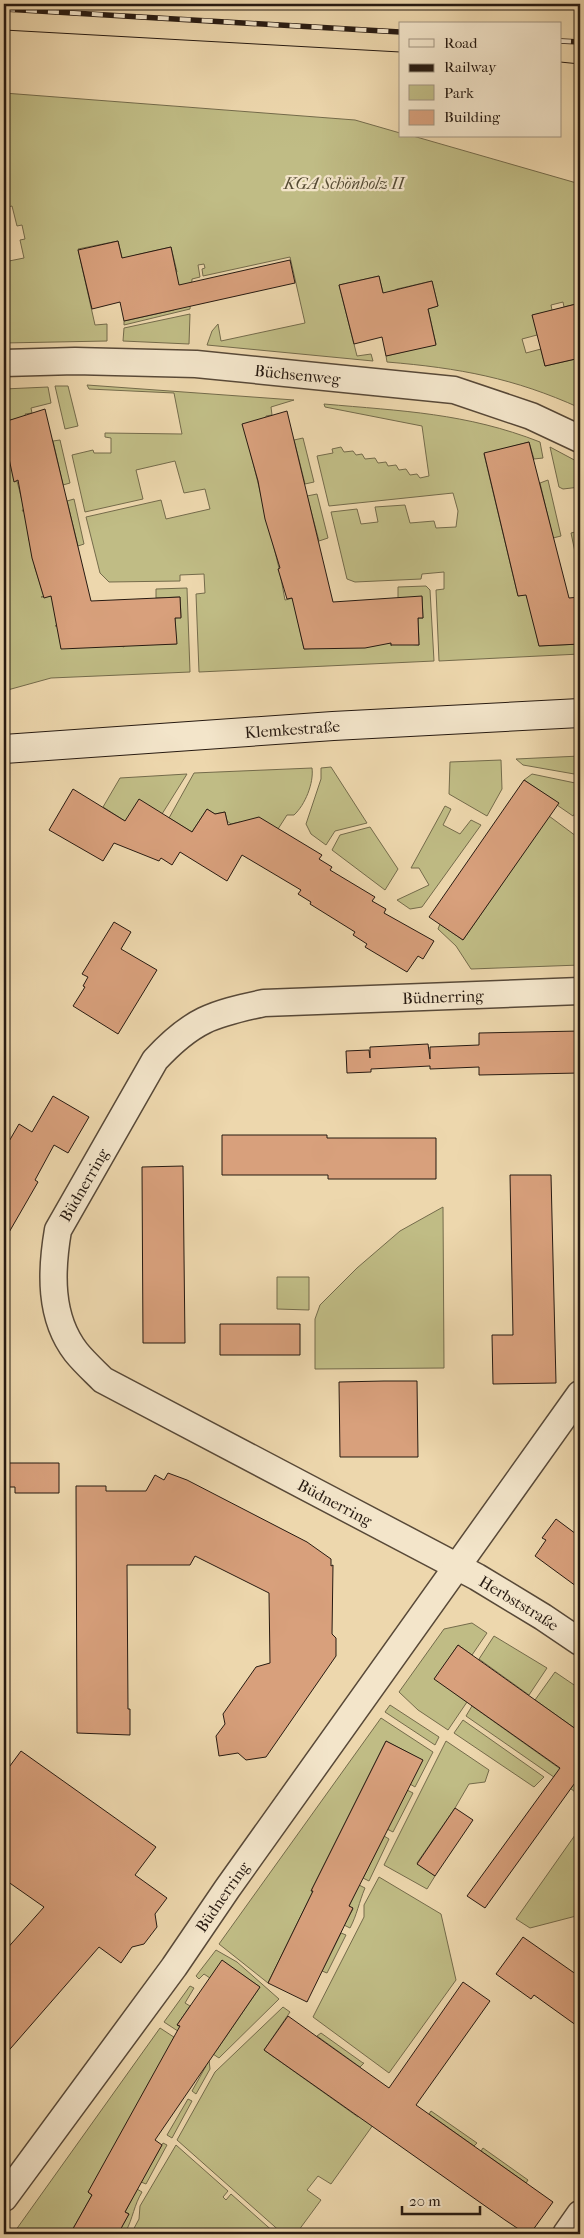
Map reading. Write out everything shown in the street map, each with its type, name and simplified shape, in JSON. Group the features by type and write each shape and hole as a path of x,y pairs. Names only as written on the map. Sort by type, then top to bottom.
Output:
{"street":[{"name":"Büchsenweg","path":"4,363 75,361 196,364 454,390 531,416 580,439"},
{"name":"Klemkestraße","path":"4,749 341,725 580,713"},
{"name":"Büdnerring","path":"456,1567 103,1380 76,1351 64,1330 54,1301 53,1260 58,1230 155,1060 177,1036 198,1022 228,1011 264,1003 580,991"},
{"name":"Büdnerring","path":"4,2198 174,1967 227,1889 580,1394"},
{"name":"Herbststraße","path":"456,1567 543,1616 580,1642"},
{"path":"566,2234 580,2214"}],"green space":[{"name":"KGA Schönholz II","path":"4,93 355,120 399,133 399,138 420,138 580,184 580,303 564,307 563,302 551,305 552,310 537,335 522,339 526,353 541,349 545,366 580,358 580,408 532,389 486,376 462,371 387,362 386,356 436,344 428,309 438,306 432,281 397,289 384,297 379,276 339,285 357,356 371,354 373,361 207,345 212,331 218,324 221,341 305,323 290,257 203,276 202,269 205,268 204,264 198,265 200,277 192,279 190,309 124,325 124,321 174,310 166,275 177,272 171,247 136,255 123,262 118,241 78,249 95,325 107,324 107,341 4,343 4,262 24,258 20,240 25,239 22,225 17,226 12,206 4,208"},
{"path":"190,314 189,344 123,341 124,328"},
{"path":"87,385 294,400 271,407 272,415 266,416 266,418 242,425 244,426 279,568 285,600 293,598 304,649 391,643 391,646 393,643 419,645 418,618 423,618 422,597 398,598 398,587 426,586 430,590 434,661 199,672 196,594 205,593 204,574 180,575 180,581 109,582 100,573 86,517 161,500 166,519 210,509 205,489 184,493 175,461 136,470 143,499 85,512 72,455 93,450 94,453 111,453 111,438 105,437 105,433 182,434 174,393 89,389"},
{"path":"55,386 68,386 78,426 65,429"},
{"path":"48,387 51,403 31,408 32,413 4,422 4,389"},
{"path":"324,404 407,411 460,419 513,432 540,442 543,458 534,459 529,442 484,454 518,596 528,594 539,646 580,644 580,654 439,661 436,590 444,589 444,572 422,574 421,579 355,582 347,579 331,512 357,509 361,524 378,522 375,507 405,505 410,523 434,521 436,528 456,527 458,511 453,493 329,506 317,456 333,453 332,449 341,447 344,452 353,451 356,455 362,454 365,459 375,458 378,463 386,462 388,466 396,465 399,470 406,469 410,475 417,474 420,478 429,476 422,426 325,407"},
{"path":"4,423 15,481 17,481 24,508 22,511 25,511 31,537 28,540 31,539 35,568 44,596 41,597 52,596 57,624 55,626 124,647 125,644 176,644 175,618 181,617 180,597 156,598 156,589 187,588 190,672 51,678 4,691"},
{"path":"303,438 314,482 305,484 294,440"},
{"path":"60,440 70,483 63,485 53,441"},
{"path":"550,447 580,463 580,487 563,489 559,487"},
{"path":"548,480 561,536 553,538 540,483"},
{"path":"317,494 328,538 319,541 307,496"},
{"path":"74,499 84,544 78,546 67,501"},
{"path":"579,531 580,536 580,576 571,533"},
{"path":"580,756 580,775 523,765 516,759"},
{"path":"501,760 502,789 487,816 449,794 450,762"},
{"path":"331,767 367,823 335,831 326,845 311,834 306,824 321,779 321,768"},
{"path":"312,768 312,780 305,800 294,815 287,815 278,829 242,831 240,822 231,824 227,821 225,812 215,814 207,809 192,832 169,818 194,773"},
{"path":"187,774 162,814 125,821 103,807 120,778"},
{"path":"532,774 580,784 580,806 573,816 557,805 558,803 524,780"},
{"path":"445,806 451,809 443,825 460,834 471,820 481,825 422,907 410,909 397,900 429,885 419,868 411,868"},
{"path":"549,816 580,839 580,965 471,969 456,946 438,929 440,924 463,940"},
{"path":"370,827 398,869 385,890 332,850 340,835"},
{"path":"443,1207 444,1368 315,1369 315,1319 320,1305 357,1268 400,1231"},
{"path":"277,1277 309,1277 309,1310 277,1309"},
{"path":"472,1623 487,1633 472,1655 458,1645 435,1679 467,1702 448,1730 418,1710 399,1692 444,1629"},
{"path":"494,1636 547,1668 529,1695 479,1659"},
{"path":"555,1672 580,1689 580,1732 535,1700"},
{"path":"390,1705 439,1737 435,1745 385,1712"},
{"path":"472,1706 580,1783 580,1803 574,1791 466,1716"},
{"path":"381,1718 433,1752 415,1787 410,1784 422,1760 386,1741 312,1889 313,1891 268,1983 219,1944"},
{"path":"463,1720 544,1777 534,1787 454,1733"},
{"path":"446,1741 489,1770 485,1782 469,1784 455,1808 417,1863 435,1876 427,1889 384,1865"},
{"path":"407,1790 413,1793 393,1832 387,1829"},
{"path":"580,1828 580,1915 530,1928 516,1919"},
{"path":"384,1836 389,1839 369,1881 363,1878"},
{"path":"379,1877 441,1914 456,1980 389,2073 313,2017 364,1917 364,1905"},
{"path":"359,1885 365,1888 350,1928 344,1925 353,1909 349,1906"},
{"path":"341,1933 346,1935 327,1973 322,1971"},
{"path":"216,1950 237,1962 279,1999 219,2058 164,2022 190,1986 194,1988 185,2003 190,2006 177,2025 216,2051 260,1987 222,1961 210,1978 204,1974 199,1979 196,1976"},
{"path":"283,2007 290,2012 264,2050 358,2117 360,2115 373,2125 331,2184 318,2176 307,2190 321,2200 296,2234 283,2234 177,2140 215,2072"},
{"path":"160,2028 209,2060 210,2069 196,2094 192,2091 206,2066 88,2192 92,2195 70,2234 13,2234"},
{"path":"321,2033 364,2063 360,2067 317,2036"},
{"path":"188,2099 192,2101 172,2138 167,2135"},
{"path":"431,2111 477,2143 474,2146 429,2114"},
{"path":"163,2143 167,2145 146,2184 141,2182"},
{"path":"176,2145 228,2191 223,2197 226,2200 231,2194 276,2234 131,2234 139,2219 140,2206"},
{"path":"483,2148 528,2180 526,2183 481,2151"},
{"path":"137,2189 142,2192 126,2231 121,2228 129,2214 125,2212"}],"building":[{"path":"118,241 122,258 171,247 179,285 290,260 295,283 124,321 120,302 92,309 78,250"},
{"path":"379,276 383,293 432,281 438,306 428,309 436,345 386,356 382,337 354,344 339,285"},
{"path":"580,303 580,358 545,366 532,315"},
{"path":"45,409 91,601 180,597 181,618 175,618 177,644 61,649 51,596 44,598 32,558 18,480 14,482 4,435 4,422"},
{"path":"287,411 333,602 422,596 423,618 418,618 419,645 391,645 391,643 365,648 304,649 292,598 287,599 278,569 280,568 265,519 258,481 242,424"},
{"path":"529,442 569,598 580,597 580,644 539,646 526,595 518,596 484,453"},
{"path":"524,780 559,803 463,940 429,917"},
{"path":"73,789 125,821 139,799 192,832 207,809 215,814 225,812 228,825 259,817 322,855 319,859 332,867 330,870 375,897 372,901 386,909 384,913 434,941 423,959 418,956 407,972 365,947 367,944 353,935 355,932 310,904 311,902 298,894 301,890 242,855 227,881 180,852 172,865 161,858 159,861 114,843 103,861 49,830"},
{"path":"114,922 131,932 121,949 157,970 118,1034 73,1006 85,987 83,986 88,977 82,974"},
{"path":"580,1031 580,1073 479,1075 479,1067 430,1069 430,1066 371,1069 371,1072 347,1073 346,1051 369,1050 370,1058 370,1047 428,1044 430,1059 430,1047 479,1045 479,1033"},
{"path":"53,1096 89,1117 68,1153 54,1145 35,1180 38,1182 4,1241 4,1150 19,1124 32,1132"},
{"path":"222,1135 327,1135 327,1138 436,1138 436,1179 328,1179 328,1175 222,1175"},
{"path":"183,1166 185,1343 143,1343 142,1167"},
{"path":"510,1175 551,1175 556,1383 493,1384 492,1335 513,1335"},
{"path":"220,1324 300,1324 300,1355 220,1355"},
{"path":"417,1381 418,1457 340,1457 339,1382"},
{"path":"4,1463 59,1463 59,1493 15,1493 15,1487 4,1487"},
{"path":"168,1473 187,1480 307,1542 331,1559 331,1566 333,1565 332,1634 336,1638 336,1656 266,1757 246,1760 238,1753 219,1756 216,1736 225,1724 223,1714 256,1667 270,1663 269,1593 195,1556 190,1565 127,1565 128,1709 130,1709 130,1735 77,1733 76,1486 106,1486 106,1491 146,1491 155,1475 164,1480"},
{"path":"556,1519 580,1537 580,1589 535,1556 546,1540 542,1538"},
{"path":"458,1645 580,1732 580,1783 577,1780 485,1908 467,1896 560,1768 434,1679"},
{"path":"386,1741 423,1760 349,1906 353,1908 307,2002 268,1983 313,1891 311,1891"},
{"path":"21,1751 156,1847 135,1875 167,1898 155,1914 157,1927 144,1944 132,1947 121,1963 99,1947 4,2056 4,1952 44,1907 4,1879 4,1774"},
{"path":"455,1808 473,1820 435,1876 417,1864"},
{"path":"523,1937 580,1977 580,2028 534,1995 531,1999 496,1974"},
{"path":"222,1960 260,1987 155,2140 162,2145 125,2212 129,2214 118,2234 70,2234 92,2195 88,2192 180,2026 177,2025"},
{"path":"463,1982 490,2001 416,2105 553,2202 530,2234 526,2234 505,2220 264,2050 288,2016 389,2088"}],"tram line":[{"path":"4,30 399,52"},
{"path":"562,62 580,64"}],"railway":[{"path":"4,9 399,32"},
{"path":"562,41 580,42"}]}
